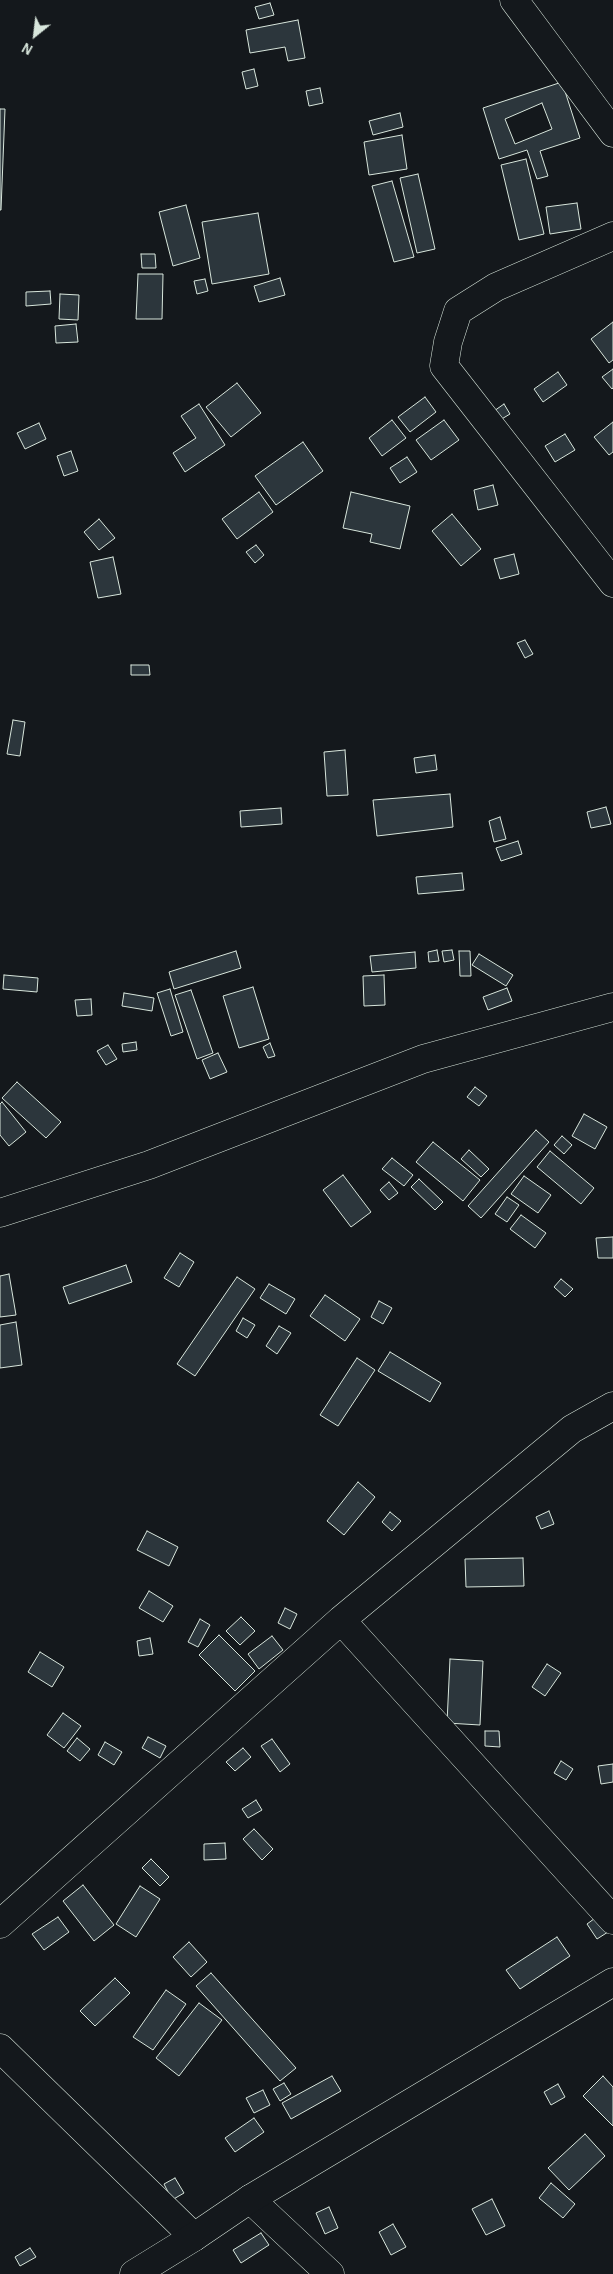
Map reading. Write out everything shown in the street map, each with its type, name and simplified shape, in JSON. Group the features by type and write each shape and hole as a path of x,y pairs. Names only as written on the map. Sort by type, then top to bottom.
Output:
{"street":[{"path":"514,0 613,133"},
{"path":"613,236 496,287 458,311 448,342 444,366 613,583"},
{"path":"0,1213 149,1165 422,1060 613,1007"},
{"path":"0,1924 341,1620 572,1429 613,1406"},
{"path":"341,1620 613,1920"},
{"path":"134,2274 194,2238 250,2199 613,1982"},
{"path":"0,2048 194,2238"},
{"path":"250,2199 330,2274"}],"building":[{"path":"270,3 274,15 259,19 255,7"},
{"path":"298,20 305,58 288,61 285,47 250,53 246,30"},
{"path":"254,69 258,86 246,89 242,72"},
{"path":"562,82 580,138 540,151 548,176 537,179 527,150 499,159 483,108","holes":["542,103 552,129 515,144 505,119"]},
{"path":"320,88 323,103 309,106 306,91"},
{"path":"0,109 5,109 1,210 0,210"},
{"path":"400,113 403,127 373,135 369,121"},
{"path":"402,135 407,169 369,175 364,142"},
{"path":"526,159 544,234 519,240 501,165"},
{"path":"418,174 435,249 417,253 400,178"},
{"path":"392,181 414,257 394,262 372,186"},
{"path":"577,203 581,229 550,234 546,207"},
{"path":"186,205 200,258 173,266 159,212"},
{"path":"258,213 269,274 212,284 202,222"},
{"path":"141,254 155,254 156,268 142,268"},
{"path":"138,274 163,274 162,319 136,319"},
{"path":"280,278 285,295 259,302 254,286"},
{"path":"205,279 208,291 197,294 194,281"},
{"path":"50,291 51,304 26,306 26,292"},
{"path":"60,294 79,295 78,320 59,319"},
{"path":"613,322 613,360 609,363 591,339"},
{"path":"76,324 78,342 56,343 55,326"},
{"path":"613,369 613,388 612,389 602,377"},
{"path":"558,372 567,385 543,402 534,389"},
{"path":"237,383 261,413 231,437 206,407"},
{"path":"425,397 436,412 410,432 398,417"},
{"path":"199,404 225,445 185,472 173,453 196,438 181,416"},
{"path":"504,404 510,414 500,420 494,411"},
{"path":"392,420 406,438 382,456 369,438"},
{"path":"444,420 459,440 431,460 416,440"},
{"path":"613,422 613,452 609,455 594,437"},
{"path":"39,423 46,439 25,449 17,433"},
{"path":"565,434 575,450 555,462 545,446"},
{"path":"303,442 323,471 276,505 255,476"},
{"path":"71,451 78,471 64,476 57,456"},
{"path":"407,457 417,472 400,483 390,468"},
{"path":"493,485 498,505 478,510 474,490"},
{"path":"259,492 273,512 237,539 222,519"},
{"path":"351,492 410,506 400,549 370,542 372,534 343,528"},
{"path":"452,514 481,549 461,566 432,531"},
{"path":"99,519 115,538 99,550 84,532"},
{"path":"256,545 264,555 255,563 246,552"},
{"path":"514,554 519,574 500,579 494,559"},
{"path":"113,557 121,594 98,598 90,562"},
{"path":"525,640 533,654 525,658 517,643"},
{"path":"131,665 149,665 150,675 131,675"},
{"path":"13,720 25,722 20,756 7,754"},
{"path":"345,750 348,795 327,796 324,752"},
{"path":"435,755 437,770 416,773 414,758"},
{"path":"450,794 453,827 377,836 373,800"},
{"path":"606,807 611,824 591,828 587,812"},
{"path":"281,808 282,824 241,827 240,811"},
{"path":"500,817 506,839 494,842 489,821"},
{"path":"518,841 522,854 501,861 496,848"},
{"path":"462,873 464,890 418,894 416,877"},
{"path":"437,950 439,961 429,962 428,952"},
{"path":"452,950 454,960 444,962 442,951"},
{"path":"236,951 241,968 174,989 169,972"},
{"path":"459,951 470,951 471,976 460,976"},
{"path":"415,952 416,968 372,972 370,956"},
{"path":"479,954 513,975 506,986 472,965"},
{"path":"4,975 38,978 37,992 3,989"},
{"path":"384,975 385,1005 364,1006 363,976"},
{"path":"253,987 269,1039 239,1048 223,996"},
{"path":"507,988 512,1001 488,1010 483,997"},
{"path":"170,989 183,1032 171,1036 157,993"},
{"path":"191,990 213,1053 197,1059 175,995"},
{"path":"124,993 154,998 152,1011 122,1006"},
{"path":"91,999 92,1015 77,1016 75,1000"},
{"path":"136,1042 137,1050 123,1052 122,1044"},
{"path":"270,1043 275,1056 268,1058 263,1047"},
{"path":"108,1045 117,1059 106,1065 97,1051"},
{"path":"218,1053 227,1072 210,1079 202,1060"},
{"path":"17,1082 61,1122 46,1138 2,1098"},
{"path":"475,1087 487,1096 479,1106 467,1097"},
{"path":"2,1102 26,1132 9,1146 0,1135 0,1104"},
{"path":"584,1114 607,1127 595,1149 572,1136"},
{"path":"536,1130 549,1142 481,1218 468,1206"},
{"path":"562,1136 572,1145 564,1154 554,1145"},
{"path":"433,1142 480,1180 463,1201 416,1162"},
{"path":"469,1150 489,1169 481,1177 461,1159"},
{"path":"550,1151 594,1188 581,1204 537,1167"},
{"path":"392,1158 413,1175 404,1186 382,1169"},
{"path":"343,1175 371,1212 351,1227 323,1190"},
{"path":"524,1176 551,1195 538,1213 511,1194"},
{"path":"419,1179 443,1202 435,1210 411,1187"},
{"path":"389,1182 398,1193 389,1200 380,1190"},
{"path":"507,1197 519,1205 507,1222 495,1214"},
{"path":"521,1215 546,1233 535,1248 510,1229"},
{"path":"613,1237 613,1258 598,1258 596,1238"},
{"path":"180,1253 194,1262 179,1287 164,1278"},
{"path":"126,1265 132,1282 69,1304 63,1287"},
{"path":"9,1274 16,1315 0,1317 0,1276"},
{"path":"237,1277 255,1289 195,1376 177,1364"},
{"path":"561,1279 573,1289 565,1297 554,1287"},
{"path":"269,1284 295,1299 286,1314 260,1298"},
{"path":"325,1295 360,1319 345,1341 310,1316"},
{"path":"379,1301 392,1308 383,1324 371,1317"},
{"path":"243,1318 255,1325 247,1338 236,1331"},
{"path":"16,1322 22,1365 0,1368 0,1325"},
{"path":"279,1326 291,1333 277,1354 266,1346"},
{"path":"390,1352 441,1383 430,1402 378,1371"},
{"path":"357,1358 375,1370 338,1426 320,1415"},
{"path":"358,1482 375,1497 344,1535 327,1521"},
{"path":"549,1511 554,1524 541,1529 536,1517"},
{"path":"390,1512 401,1521 392,1531 382,1522"},
{"path":"147,1531 178,1547 169,1566 137,1550"},
{"path":"523,1558 524,1586 466,1587 465,1559"},
{"path":"149,1591 173,1606 163,1622 139,1608"},
{"path":"285,1608 297,1614 290,1629 278,1623"},
{"path":"241,1617 255,1631 240,1645 226,1631"},
{"path":"200,1619 210,1625 198,1647 188,1642"},
{"path":"219,1635 255,1671 235,1691 199,1655"},
{"path":"272,1636 283,1650 259,1669 248,1654"},
{"path":"150,1638 153,1654 139,1656 137,1641"},
{"path":"40,1652 64,1667 52,1687 28,1672"},
{"path":"450,1659 483,1661 480,1725 447,1723"},
{"path":"547,1664 561,1673 545,1696 532,1687"},
{"path":"63,1713 81,1726 64,1748 47,1735"},
{"path":"485,1731 499,1731 500,1747 485,1746"},
{"path":"148,1737 166,1746 160,1758 142,1748"},
{"path":"77,1738 90,1749 80,1761 67,1751"},
{"path":"272,1739 290,1764 280,1772 261,1746"},
{"path":"105,1742 122,1752 114,1765 98,1755"},
{"path":"243,1748 251,1757 235,1771 226,1762"},
{"path":"561,1761 573,1769 566,1780 554,1773"},
{"path":"613,1764 613,1782 601,1784 598,1766"},
{"path":"256,1800 262,1810 248,1818 242,1809"},
{"path":"254,1829 273,1849 262,1860 243,1839"},
{"path":"225,1843 226,1859 204,1860 204,1844"},
{"path":"151,1859 169,1877 160,1886 142,1868"},
{"path":"83,1885 114,1925 94,1941 63,1901"},
{"path":"140,1886 160,1899 136,1937 116,1924"},
{"path":"598,1916 608,1932 597,1939 587,1924"},
{"path":"58,1917 69,1932 44,1950 32,1934"},
{"path":"557,1937 570,1956 520,1989 506,1970"},
{"path":"189,1942 207,1962 191,1977 173,1957"},
{"path":"211,1973 296,2068 280,2081 196,1986"},
{"path":"115,1978 130,1993 95,2026 80,2011"},
{"path":"166,1990 186,2004 153,2050 133,2037"},
{"path":"199,2003 222,2020 179,2076 156,2058"},
{"path":"332,2076 341,2091 291,2119 282,2103"},
{"path":"603,2076 613,2087 613,2126 583,2096"},
{"path":"284,2083 291,2094 280,2101 273,2089"},
{"path":"558,2084 565,2097 551,2105 544,2092"},
{"path":"263,2090 270,2105 254,2113 246,2098"},
{"path":"254,2118 264,2132 235,2152 225,2138"},
{"path":"585,2134 605,2156 569,2190 548,2168"},
{"path":"175,2178 184,2193 172,2200 164,2184"},
{"path":"551,2183 575,2204 563,2218 539,2198"},
{"path":"492,2199 505,2226 486,2235 472,2209"},
{"path":"329,2207 338,2228 325,2234 316,2213"},
{"path":"393,2224 406,2247 391,2255 379,2232"},
{"path":"261,2233 269,2245 241,2263 233,2250"},
{"path":"30,2248 36,2257 20,2266 15,2257"}]}
